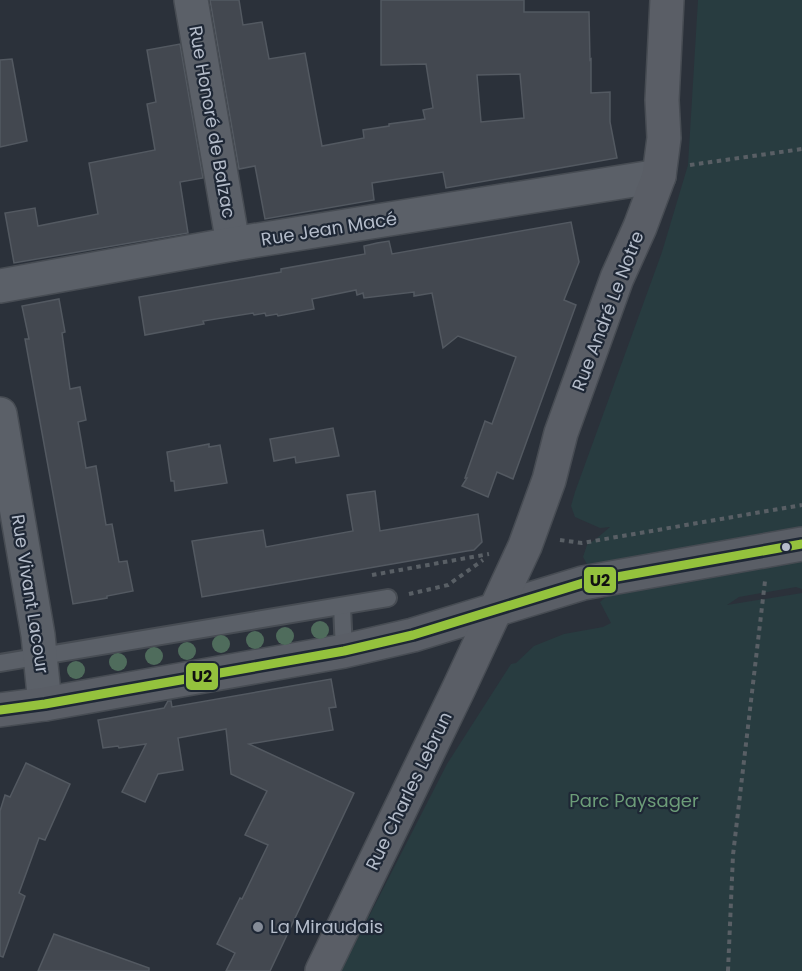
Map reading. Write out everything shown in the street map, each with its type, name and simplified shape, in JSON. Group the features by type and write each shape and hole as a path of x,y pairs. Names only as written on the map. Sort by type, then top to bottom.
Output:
{"street":[{"name":"Rue Honoré de Balzac","path":"191,0 233,244"},
{"name":"Rue André Le Notre","path":"496,611 532,528 549,480 561,433 617,278 640,227 674,170 664,138 662,100 667,0"},
{"name":"Rue Jean Macé","path":"0,286 233,244 674,170"},
{"name":"Rue Vivant Lacour","path":"0,414 38,635 45,704"},
{"path":"0,710 344,651 413,635 583,583 802,543"},
{"name":"Rue Charles Lebrun","path":"322,971 496,611"}],"lane":[{"path":"0,663 388,598"},
{"path":"342,606 344,651"}],"path":[{"path":"674,170 802,149"},
{"path":"560,540 582,543 802,506"},
{"path":"728,971 734,855 770,550"},
{"path":"388,598 448,585 493,553"}],"green space":[{"path":"698,0 802,0 802,535 589,568 583,557 587,545 610,527 600,528 575,517 571,506 662,252 688,165"},
{"name":"Parc Paysager","path":"802,553 802,589 796,587 739,597 727,605 802,593 802,971 341,971 447,764 511,664 516,663 534,646 564,634 603,627 611,623 600,602 621,584"}],"building":[{"path":"210,0 239,0 243,25 262,22 269,59 305,53 322,146 364,138 363,130 425,119 423,110 433,108 426,64 381,65 381,0 524,0 524,12 589,12 591,93 610,92 610,122 617,158 446,188 443,172 372,183 374,200 265,219 255,166 239,169","holes":["520,74 524,118 481,122 477,75"]},
{"path":"180,44 203,178 180,182 188,233 14,263 5,213 35,208 38,226 98,214 89,163 155,150 147,104 156,102 147,50"},
{"path":"12,59 27,141 0,147 0,60"},
{"path":"571,222 579,262 564,300 576,305 513,479 497,472 488,497 462,486 467,478 465,478 485,421 492,424 516,357 458,336 443,348 432,293 414,296 414,292 364,298 363,293 357,295 356,290 312,299 314,309 278,316 277,314 266,316 265,313 254,315 253,313 203,321 204,324 145,335 139,297 281,272 281,269 365,254 364,246 377,243 389,241 392,254"},
{"path":"59,299 65,332 62,333 70,389 80,387 86,420 78,422 86,468 96,466 106,525 112,524 119,562 127,561 133,591 73,604 25,339 29,339 22,306"},
{"path":"333,428 339,456 296,463 295,457 274,461 270,439"},
{"path":"209,444 209,447 220,445 227,483 175,491 174,481 171,481 167,452"},
{"path":"375,491 380,531 478,514 482,542 474,550 202,597 192,541 263,530 266,547 353,531 347,495"},
{"path":"331,679 336,707 329,708 333,730 249,744 354,793 270,971 226,971 235,953 217,944 268,845 245,835 267,791 231,774 226,729 178,738 183,770 158,774 145,802 122,792 146,744 103,748 98,720 164,708 168,701 171,701 172,707"},
{"path":"26,763 70,784 45,840 39,838 19,893 25,896 3,957 0,956 0,811 5,795 10,797"},
{"path":"54,934 149,968 149,971 38,971"}],"transit line":[{"name":"U2","path":"0,710 344,651 413,635 583,583 802,544"}],"place":[{"name":"La Miraudais","path":"258,927"}]}
